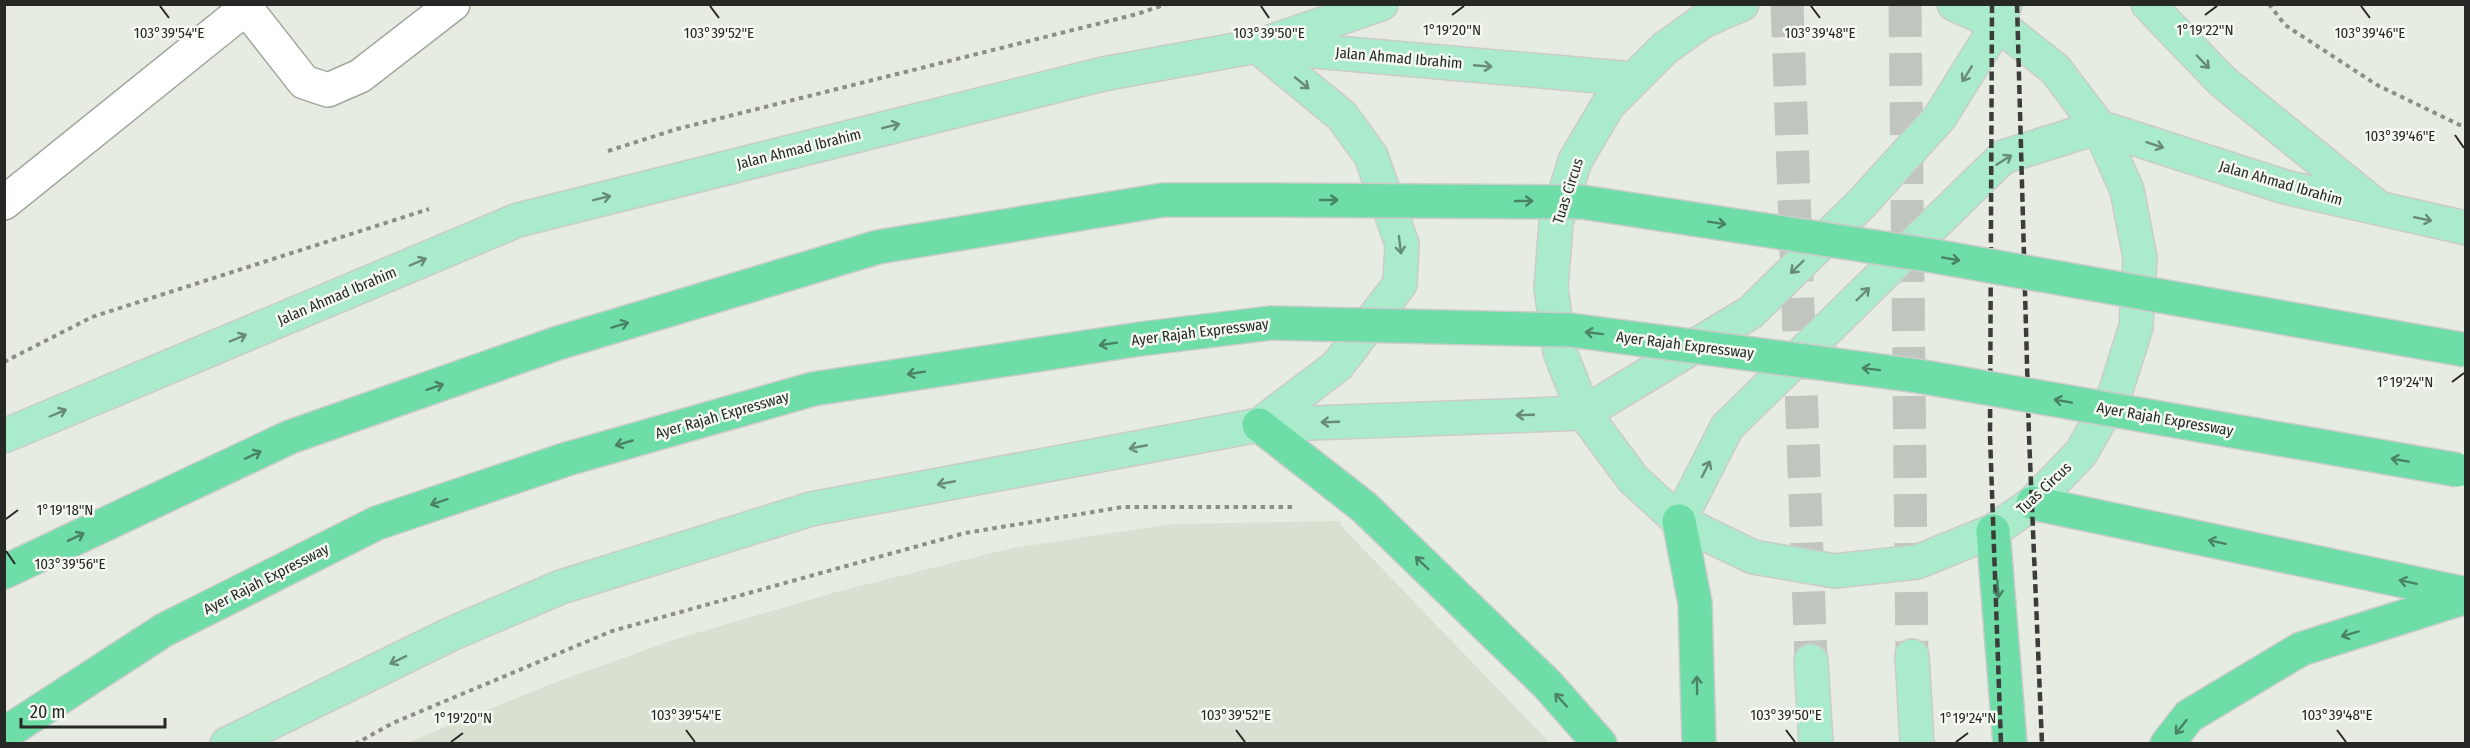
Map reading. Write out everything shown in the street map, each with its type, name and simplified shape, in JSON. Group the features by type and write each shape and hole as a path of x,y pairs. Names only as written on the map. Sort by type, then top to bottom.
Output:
{"highway":[{"path":"4,572 290,437 558,344 867,251 1163,200 1582,202 1934,256 2466,350"},
{"name":"Ayer Rajah Expressway","path":"4,734 164,630 377,523 567,459 813,389 1140,339 1270,322 1570,330 1918,376 2462,470"},
{"path":"1259,425 1364,507 1547,684 1600,744"},
{"path":"2033,503 2466,596"},
{"path":"1679,521 1695,603 1699,744"},
{"path":"1993,531 2010,744"},
{"path":"2167,744 2189,716 2301,649 2466,596"}],"main road":[{"path":"1257,46 1381,4"},
{"name":"Tuas Circus","path":"1742,4 1703,13 1665,48 1608,105 1575,161 1556,223 1551,288 1560,352 1584,413 1633,479 1679,521 1753,557 1834,571 1917,562 1993,531 2033,503 2081,453 2115,393 2136,327 2140,258 2136,235 2127,190 2099,127 2055,69 2001,14 1954,4"},
{"path":"2148,4 2222,81 2382,210"},
{"path":"228,744 451,634 561,587 811,508 1259,425 1584,413 1750,312 1862,203 1940,117 2001,14"},
{"path":"1257,46 1342,116 1371,156 1402,244 1400,284 1337,366 1259,425"},
{"name":"Jalan Ahmad Ibrahim","path":"4,436 518,220 1103,74 1257,46 1633,79"},
{"path":"1679,521 1728,427 2003,157 2099,127"},
{"name":"Jalan Ahmad Ibrahim","path":"2099,127 2284,187 2466,228"},
{"path":"1912,656 1917,744"},
{"path":"1811,661 1816,744"}],"lane":[{"path":"4,203 246,8 304,82 328,90 360,76 453,4"}],"path":[{"path":"2269,4 2285,26 2377,85 2466,128"},
{"path":"355,744 393,723 612,632 965,533 1123,507 1295,507"}],"shaded area":[{"path":"1340,521 1340,525 1550,743 407,743 543,687 673,640 836,592 1012,548 1172,524"}],"tunnel":[{"path":"1787,4 1811,661"},
{"path":"1905,4 1912,656"}],"railway":[{"path":"1992,4 1990,436 2001,744"},
{"path":"2017,4 2029,436 2042,744"}]}
